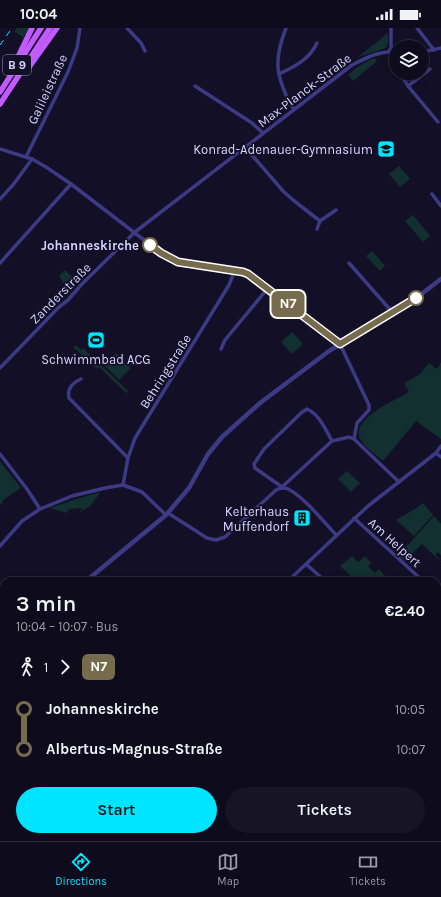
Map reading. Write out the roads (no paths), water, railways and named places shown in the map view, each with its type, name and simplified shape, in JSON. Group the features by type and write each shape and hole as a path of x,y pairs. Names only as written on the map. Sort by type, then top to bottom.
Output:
{"main road":[{"path":"0,88 5,77 25,46 32,28"},
{"name":"B 9","path":"0,92 42,28"},
{"name":"B 9","path":"0,104 50,28"},
{"path":"13,84 22,77 57,28"}],"street":[{"name":"Galileistraße","path":"26,157 68,72 77,48 80,28"},
{"path":"127,28 141,43 145,51"},
{"path":"286,28 279,53 279,74 288,102 294,109"},
{"path":"391,28 392,40"},
{"path":"417,28 434,50"},
{"path":"279,74 304,60 311,54 317,43"},
{"path":"429,51 441,48"},
{"name":"Max-Planck-Straße","path":"134,232 352,65 368,56 389,51"},
{"path":"408,86 430,69"},
{"path":"404,80 438,122"},
{"path":"195,86 252,123 263,133"},
{"path":"245,147 292,200 320,221"},
{"path":"0,149 32,159 71,184 161,253 178,262 235,270 248,274 340,344 369,405 369,410 357,423 354,439"},
{"path":"0,199 13,185 32,159"},
{"path":"0,263 71,184"},
{"path":"432,194 441,206"},
{"path":"317,229 320,221 336,210"},
{"name":"Zanderstraße","path":"0,368 134,232"},
{"path":"349,263 393,313"},
{"name":"Behringstraße","path":"122,485 128,458 135,438 230,285 235,270"},
{"path":"91,577 168,514 189,488 208,454 222,437 278,389 328,351 393,313 441,279"},
{"path":"221,348 225,340 268,288"},
{"path":"81,379 70,387 68,393 69,398 128,458"},
{"path":"332,441 323,424 307,409 264,449 254,464 255,468 282,488 288,489 305,502 336,535"},
{"path":"0,546 22,521 40,509 72,496 122,485 142,492 168,514 207,538 216,540 225,537 276,490 282,488 332,441 338,439 354,439 399,482"},
{"path":"292,577 354,518 436,453 441,446"},
{"path":"436,453 441,457"},
{"path":"0,454 40,509"},
{"name":"Am Helpert","path":"354,518 419,577"},
{"path":"306,564 321,577"}],"railway":[{"path":"0,45 12,28"}],"place":[{"name":"Konrad-Adenauer-Gymnasium","path":"386,149"},
{"name":"Johanneskirche","path":"150,245"},
{"name":"Schwimmbad ACG","path":"96,340"},
{"name":"Kelterhaus Muffendorf","path":"302,518"}]}
